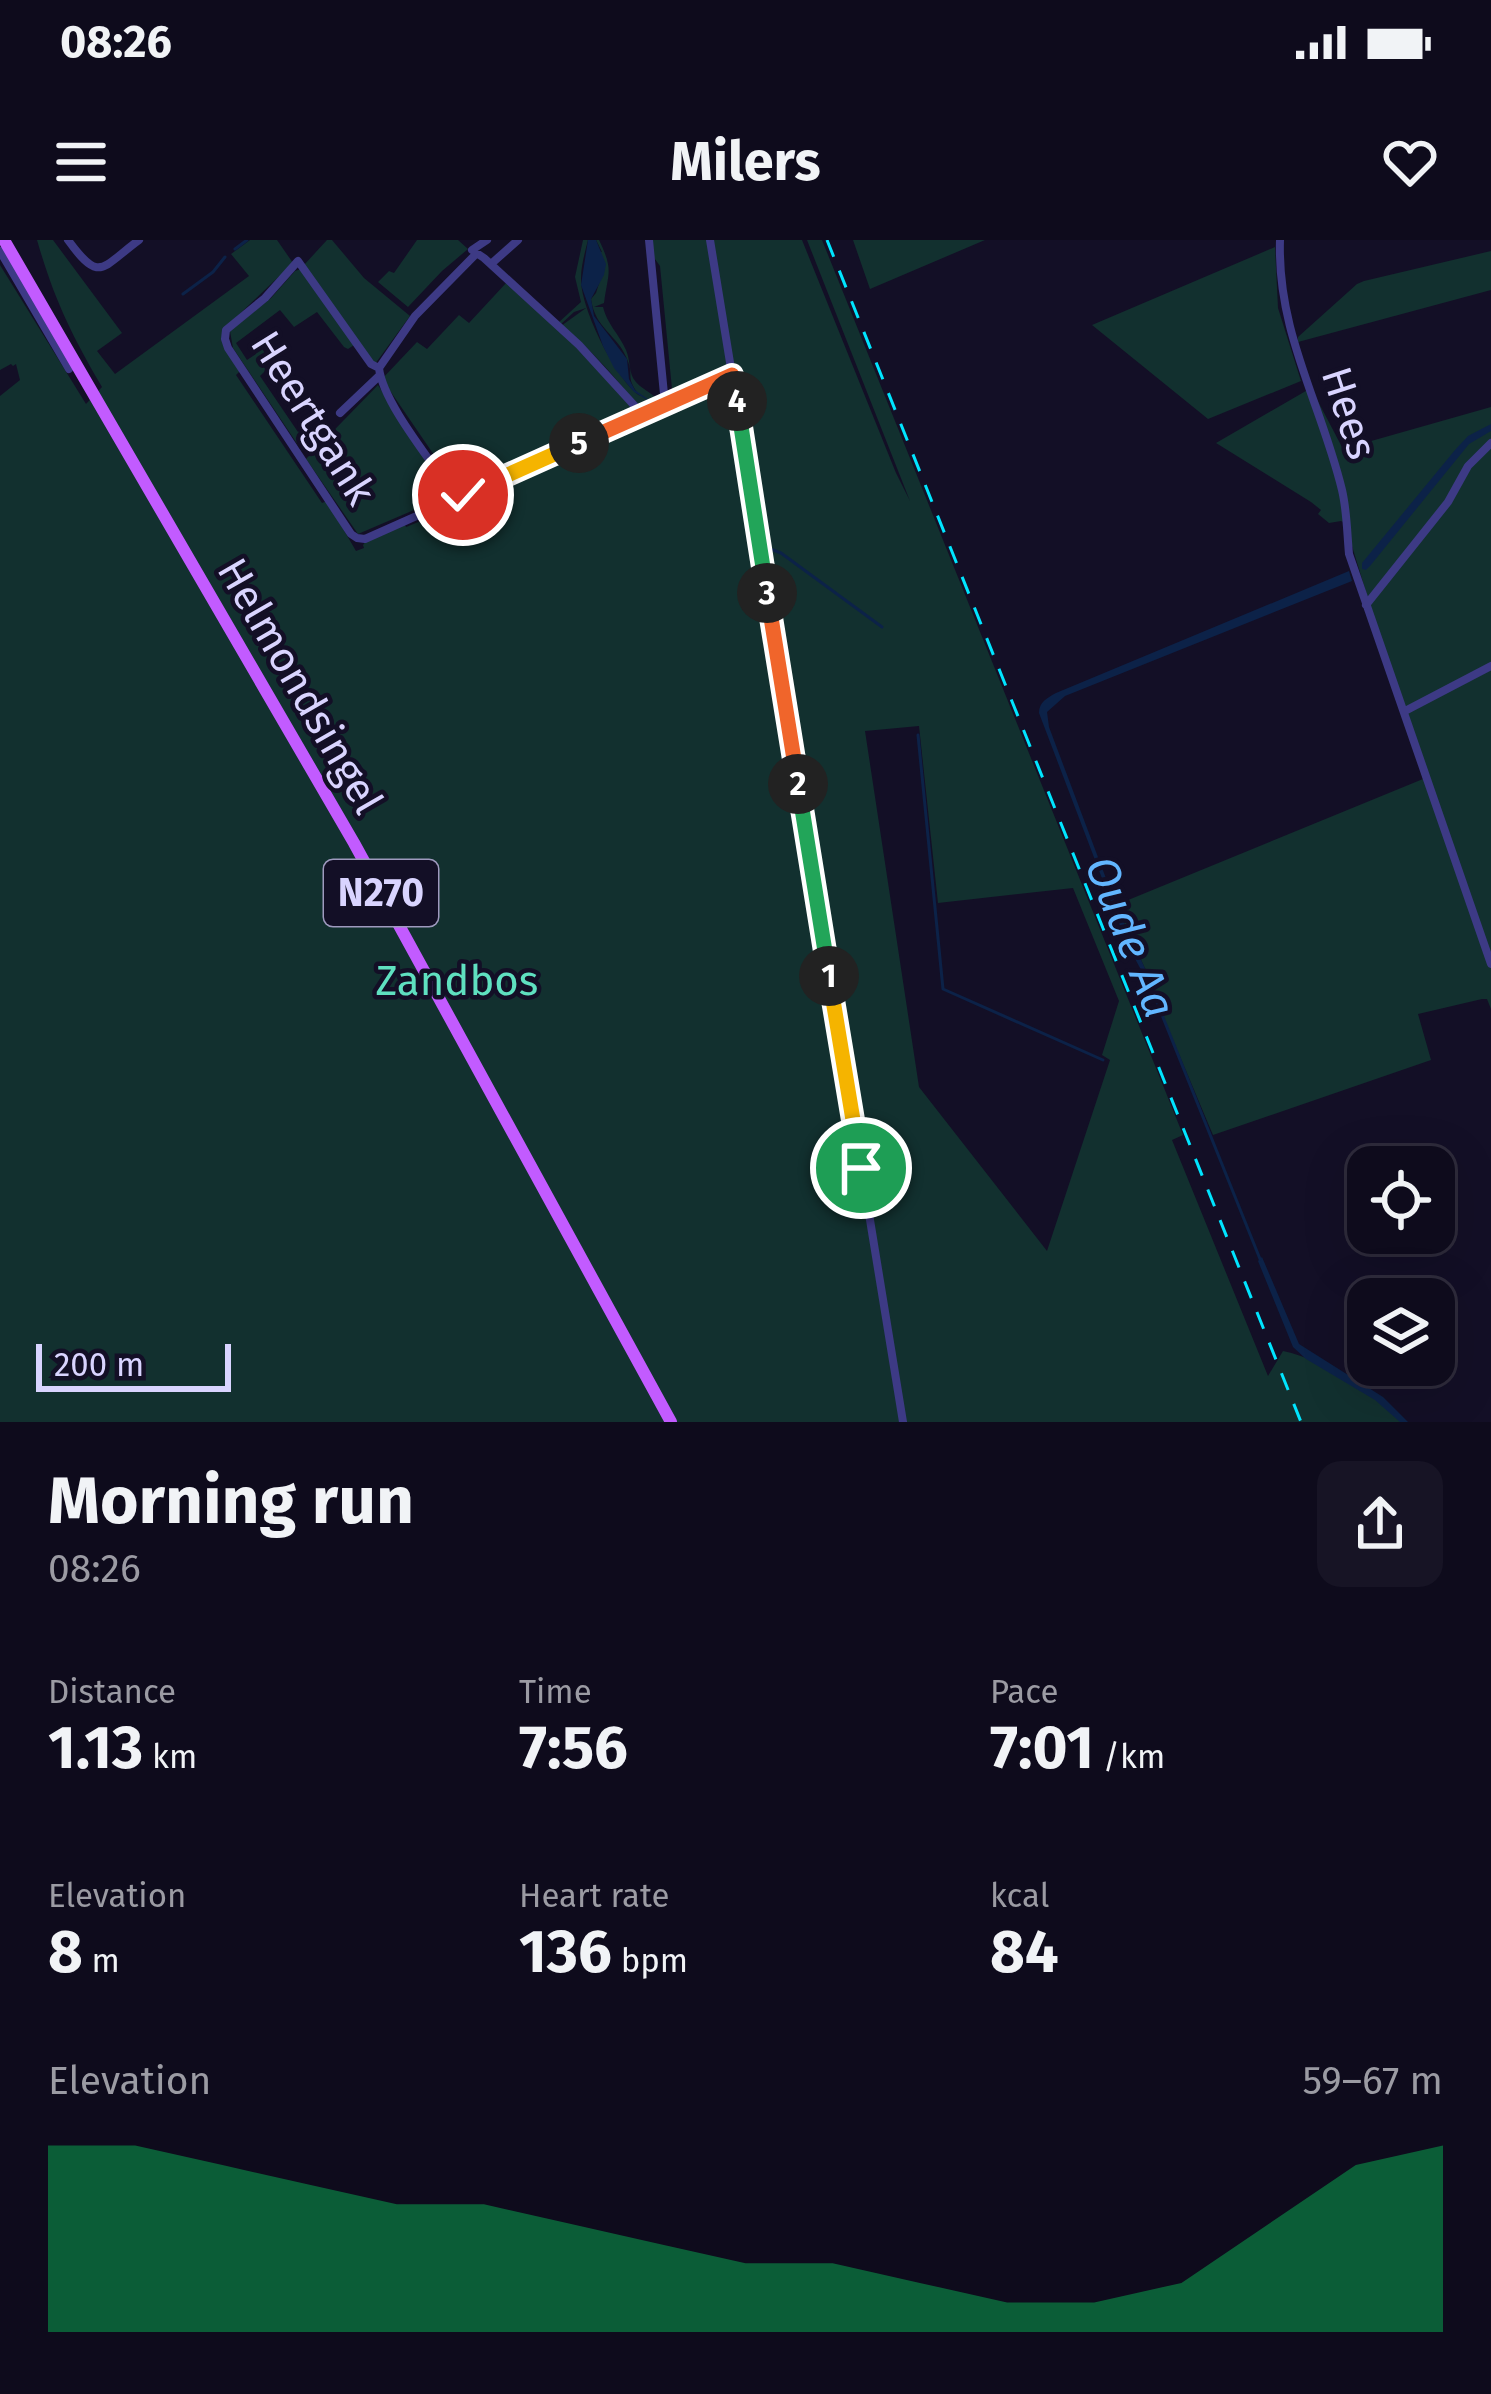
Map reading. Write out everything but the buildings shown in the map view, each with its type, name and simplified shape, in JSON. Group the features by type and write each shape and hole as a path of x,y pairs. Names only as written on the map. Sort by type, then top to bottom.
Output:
{"main road":[{"name":"Helmondsingel","path":"4,240 353,843 671,1422"}],"street":[{"path":"68,240 85,263 101,268 139,240"},
{"path":"340,412 379,372 415,316 487,240"},
{"path":"491,264 518,240"},
{"path":"649,240 664,394 669,404"},
{"path":"710,240 903,1422"},
{"name":"Hees","path":"1280,240 1279,274 1292,342 1342,489 1349,554 1491,964"},
{"path":"0,251 69,368"},
{"path":"474,252 579,345 643,416"},
{"name":"Heertgank","path":"379,372 298,262 226,331 224,339 357,538 732,375"},
{"path":"379,372 389,398 456,498"},
{"path":"1366,605 1448,502 1468,466 1491,443"},
{"path":"1405,710 1491,666"}],"green space":[{"name":"Zandbos","path":"37,240 53,240 122,333 97,351 115,374 249,276 231,254 250,240 277,240 293,263 226,327 223,338 240,371 236,375 322,503 327,501 356,551 367,540 404,523 406,527 453,508 452,502 468,503 465,497 476,491 480,495 551,459 554,463 596,445 595,439 645,423 644,418 673,399 660,266 650,240 802,240 910,501 807,240 822,240 1183,1135 1172,1140 1268,1376 1283,1351 1300,1356 1347,1379 1347,1386 1357,1386 1405,1422 0,1422 0,396 20,380 16,364 0,370 0,265 86,404 102,387 64,316","holes":["919,726 938,903 1073,888 1119,1001 1102,1055 1110,1060 1047,1251 919,1087 865,731"]},
{"path":"327,240 410,316 375,364 304,265"},
{"path":"417,240 458,240 468,249 408,307 378,282 389,271 394,273"},
{"path":"583,240 588,240 581,278 586,307 611,359 640,396 632,384 623,351 593,309 591,299 601,277 590,286 585,278 591,250 602,252 599,240 609,272 604,303 594,307 603,307 626,350 633,378 661,404 646,411 561,326 586,308 558,323 581,302 575,277"},
{"path":"853,240 985,240 870,289"},
{"path":"1275,247 1278,308 1301,381 1208,419 1092,325"},
{"path":"1491,251 1491,290 1298,342 1357,284"},
{"path":"301,269 354,345 344,347 317,312 294,327 280,310 236,343 247,360 259,344 266,355 259,361 266,370 260,376 298,432 310,425 318,434 302,451 233,348 230,331"},
{"path":"507,282 575,346 635,415 458,490 382,379 417,342 427,349 459,315 469,323"},
{"path":"378,385 449,495 358,534 306,459"},
{"path":"1311,388 1343,449 1491,407 1491,1009 1487,999 1482,999 1418,1014 1431,1060 1213,1135 1116,905 1423,779 1345,523 1329,523 1311,502 1216,443"}],"water":[{"path":"588,240 596,240 606,264 591,299 594,316 627,359 635,390 656,405 634,392 603,346 581,285"},
{"path":"1491,424 1491,431 1469,444 1370,566 1362,569 1362,563 1455,450 1468,436"},
{"path":"1349,571 1352,581 1065,696 1047,712 1116,905 1152,990 1127,944 1040,706 1056,693"},
{"path":"1262,1257 1299,1344 1347,1374 1347,1383 1293,1347 1258,1261"},
{"path":"1351,1386 1366,1386 1383,1397 1408,1422 1400,1422"}],"waterway":[{"path":"235,249 247,240"},
{"path":"183,294 225,257"},
{"path":"765,547 781,553 882,627"},
{"path":"918,735 943,989 1103,1060"},
{"name":"Oude Aa","path":"1152,990 1260,1259"}],"railway":[{"path":"827,240 1301,1422"}],"route":[{"path":"463,495 732,375 861,1168"}]}
